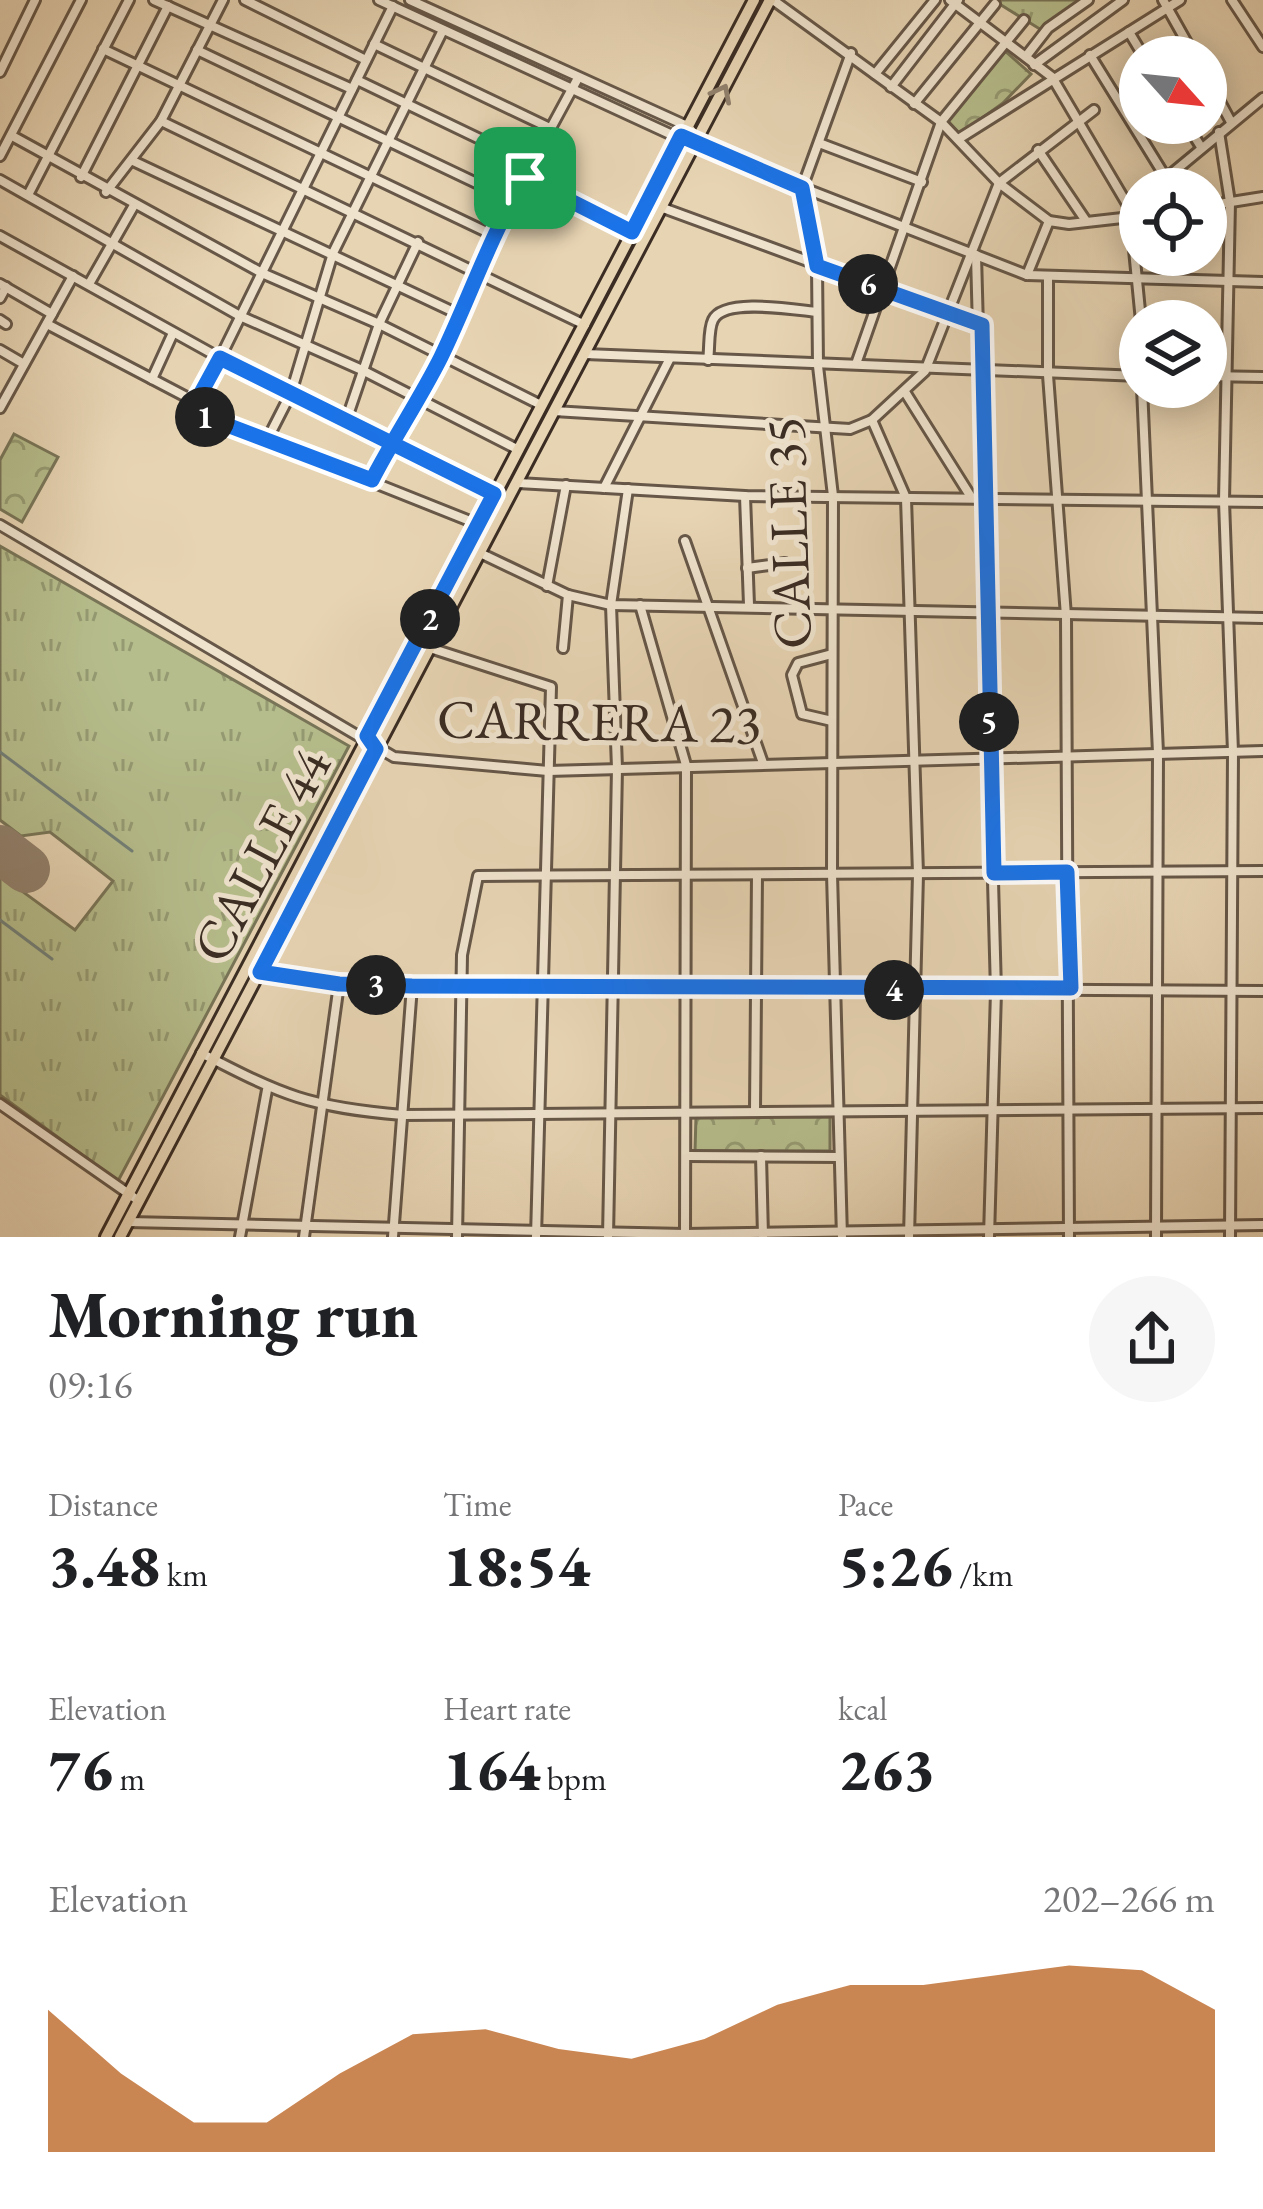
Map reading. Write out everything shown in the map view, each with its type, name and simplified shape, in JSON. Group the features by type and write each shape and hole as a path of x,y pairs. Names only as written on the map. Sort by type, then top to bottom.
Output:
{"main road":[{"name":"CALLE 44","path":"120,1237 367,736 754,0"},
{"name":"CALLE 44","path":"106,1237 125,1196 260,972 771,0"}],"street":[{"path":"0,72 35,0"},
{"path":"0,156 14,137 80,0"},
{"path":"28,195 129,0"},
{"path":"154,0 209,28 407,103 532,164"},
{"path":"106,192 161,121 224,0"},
{"path":"245,0 367,60"},
{"path":"380,0 573,88 684,131"},
{"path":"410,0 684,131 710,151 1027,275 1263,282"},
{"path":"771,0 941,122 999,183 1049,220 1119,216"},
{"path":"875,74 935,0"},
{"path":"1027,55 1048,28 1088,0"},
{"path":"1034,65 1124,0"},
{"path":"960,138 1166,4 1180,0"},
{"path":"1232,0 1263,47"},
{"path":"891,86 954,2 1052,77 1119,188"},
{"path":"914,104 995,4"},
{"path":"1166,4 1184,36"},
{"path":"80,177 168,6"},
{"path":"195,404 393,6"},
{"path":"856,364 941,122 1024,20"},
{"path":"267,440 291,393 332,253 443,29"},
{"path":"1129,32 1131,36"},
{"path":"374,44 553,128"},
{"path":"103,49 493,235"},
{"path":"197,50 512,200"},
{"path":"802,188 851,53"},
{"path":"1090,55 1160,168"},
{"path":"372,480 442,355 493,235 578,78"},
{"path":"1227,125 1263,98"},
{"path":"554,411 850,429 872,420 925,370 999,183 1094,110"},
{"path":"1227,115 1231,122"},
{"path":"161,121 586,325"},
{"path":"14,137 106,192 262,273 379,324 541,405"},
{"path":"819,143 922,182"},
{"path":"1177,168 1205,144"},
{"path":"1221,144 1230,202 1224,501 1233,752 1230,1237"},
{"path":"1038,150 1086,221"},
{"path":"133,160 458,314"},
{"path":"525,178 632,232"},
{"path":"0,180 241,316 362,370 519,450"},
{"name":"CALLE 35","path":"802,188 817,266 818,366 832,496 832,874 842,1234"},
{"path":"1227,202 1263,197"},
{"path":"88,284 134,207"},
{"path":"662,208 982,325"},
{"path":"1027,275 1049,220"},
{"path":"0,236 220,358 507,500"},
{"path":"346,421 379,324 418,242"},
{"path":"973,254 982,325 978,497 986,613 996,991 989,1232"},
{"path":"0,408 73,276"},
{"path":"1048,276 1048,375 1066,616 1070,1231"},
{"path":"1141,276 1141,300"},
{"path":"0,298 3,285 52,314"},
{"path":"708,360 712,321 721,313 744,307 818,312"},
{"path":"47,324 195,404 198,414 480,525"},
{"path":"152,379 173,333"},
{"path":"0,350 24,364"},
{"path":"585,354 1119,376"},
{"path":"604,488 670,358"},
{"path":"1229,376 1263,377"},
{"path":"904,392 978,497"},
{"path":"1143,408 1158,753 1156,1237"},
{"path":"872,420 906,498 918,874 909,1233"},
{"path":"518,483 745,496 1263,502"},
{"path":"547,586 566,485"},
{"path":"608,1234 617,768 611,605 628,489"},
{"path":"745,496 748,605"},
{"name":"CARRERA 23","path":"0,525 367,736 376,749 394,757 548,771 1263,751"},
{"path":"685,541 763,763"},
{"path":"480,553 568,595 611,605 1263,618"},
{"path":"747,568 785,563"},
{"path":"563,648 568,595"},
{"path":"640,605 686,765 685,1235"},
{"path":"430,648 551,687 536,1234"},
{"path":"832,654 798,663 792,676 802,714 832,721"},
{"path":"457,1233 462,985 468,915 478,876 1263,871"},
{"path":"755,1112 757,875"},
{"path":"260,972 339,984 412,986 1263,991"},
{"path":"304,1233 339,984"},
{"path":"393,1233 412,986"},
{"path":"207,1056 267,1090 322,1108 403,1115 1263,1108"},
{"path":"242,1232 267,1090"},
{"path":"0,1105 125,1196 139,1201"},
{"path":"688,1156 839,1157"},
{"path":"761,1156 763,1235"},
{"path":"128,1222 242,1232 685,1235 1263,1225"}],"green space":[{"path":"993,0 1082,0 1043,31"},
{"path":"1005,51 1031,74 1003,103 960,134 947,120"},
{"path":"14,434 58,457 22,522 0,509 0,460"},
{"path":"0,546 349,746 118,1181 0,1095 0,875 75,930 113,881 50,832 21,836 0,820"},
{"path":"696,1116 830,1117 830,1151 695,1151"}],"waterway":[{"path":"0,752 132,851"},
{"path":"0,920 52,959"}],"runway":[{"path":"0,849 26,869"}],"route":[{"path":"525,178 493,235 442,355 390,445 372,480 198,414 196,402 220,358 390,445 494,494 367,736 376,749 260,972 339,984 412,986 1071,988 1067,872 994,873 982,325 817,266 802,188 681,136 632,232 525,178"}]}
